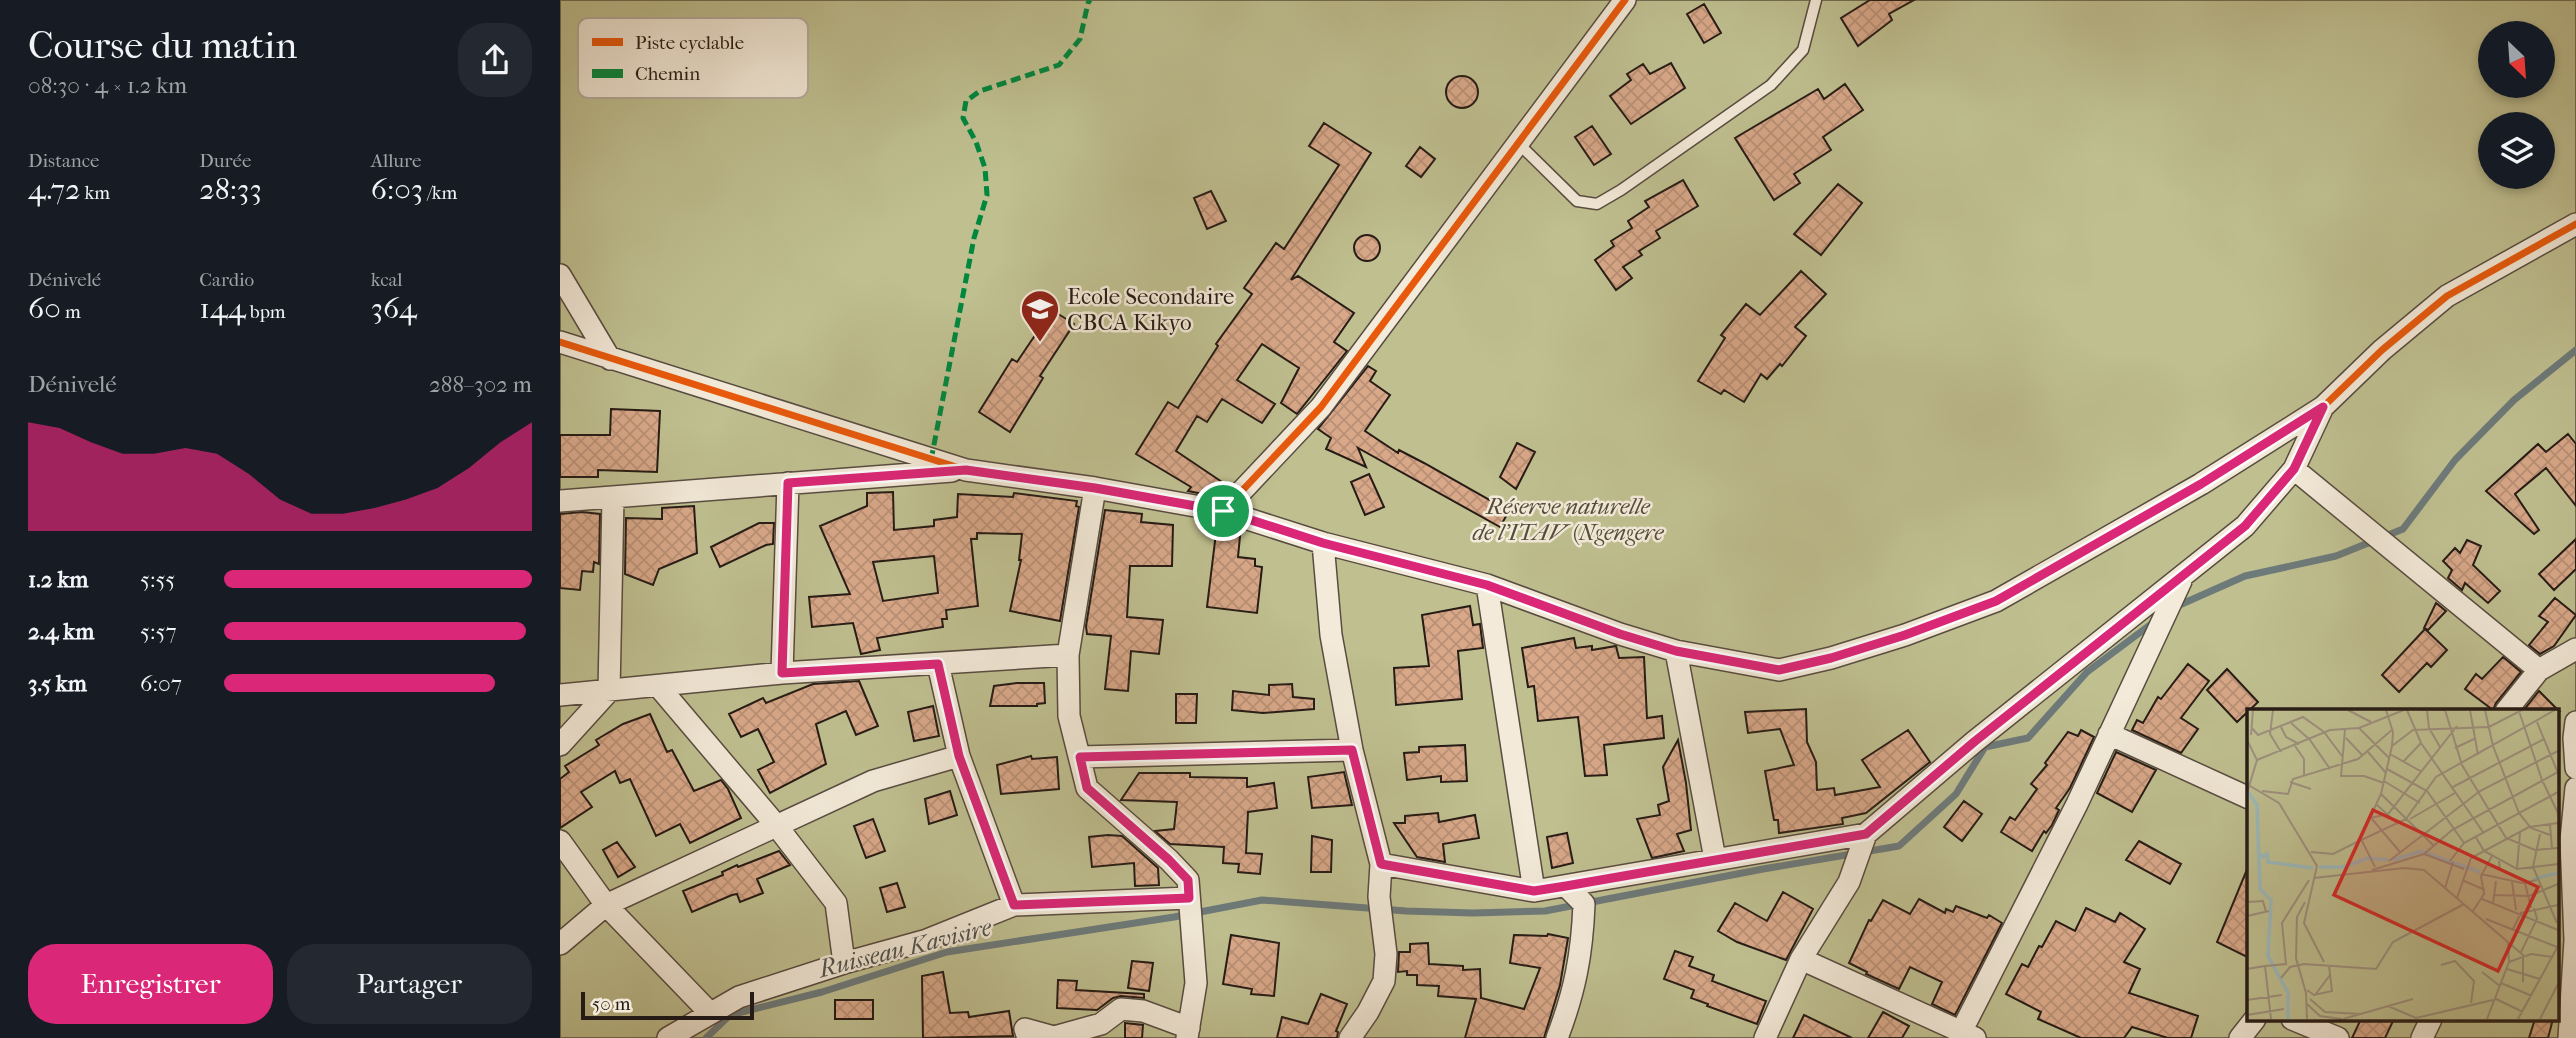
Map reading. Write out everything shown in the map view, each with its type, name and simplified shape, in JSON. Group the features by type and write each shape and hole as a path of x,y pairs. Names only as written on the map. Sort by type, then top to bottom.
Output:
{"street":[{"path":"1223,511 1321,407 1625,0"},
{"path":"560,342 966,470 1095,488 1223,511 1323,543 1487,585 1620,634 1676,651 1779,670 1831,658 1905,635 1996,601 2201,484 2323,407 2382,350 2447,296 2576,224"},
{"path":"560,275 610,359"},
{"path":"1765,1038 1801,959 1849,881 1866,834 1984,734 2245,526 2294,469 2323,407"},
{"path":"2294,469 2539,670"},
{"path":"560,501 966,470"},
{"path":"782,673 788,483"},
{"path":"1028,1038 1025,1029 1054,1037 1101,1024 1121,1009 1159,1015 1188,1033 1196,983 1188,880 1087,788 1069,716 1068,655 1095,488"},
{"path":"560,745 609,691 613,498"},
{"path":"1323,543 1331,635 1352,750 1381,864 1379,897 1386,954 1384,981 1368,1012 1350,1038"},
{"path":"1801,959 1964,1036 2184,576"},
{"path":"1487,585 1534,891"},
{"path":"2508,709 2539,670 2576,649"},
{"path":"1676,651 1715,859"},
{"path":"560,695 782,673 1068,655"},
{"path":"938,664 959,756 1014,905"},
{"path":"659,687 776,825 836,903 844,963"},
{"path":"2576,722 2576,768"},
{"path":"2109,734 2247,796"},
{"path":"1080,757 1352,750"},
{"path":"560,944 606,905 873,781 959,756"},
{"path":"2569,1038 2575,940 2571,840 2576,788"},
{"path":"1381,864 1534,891 1866,834"},
{"path":"560,841 606,905 710,1013"},
{"path":"1557,1038 1572,998 1583,939 1584,904 1566,886"},
{"path":"668,1038 740,997 844,963 927,940 1014,905 1189,898"},
{"path":"2240,1038 2254,1020"},
{"path":"2294,1020 2338,1038"},
{"path":"2422,1038 2431,1020"}],"lane":[{"path":"1519,144 1577,201 1597,204 1770,85 1803,50 1816,0"}],"green space":[{"name":"Réserve naturelle de l'ITAV (Ngengere","path":"560,0 2576,0 2576,1038 560,1038"}],"building":[{"path":"1870,0 1914,0 1889,14 1892,20 1858,46 1841,18"},
{"path":"1704,4 1721,33 1704,43 1687,14"},
{"path":"1671,63 1685,88 1631,124 1610,96 1631,80 1627,74 1643,64 1650,74"},
{"path":"1462,76 1473,81 1478,92 1473,103 1462,108 1451,103 1446,92 1451,81"},
{"path":"1845,84 1863,110 1823,137 1831,150 1794,174 1800,183 1774,200 1735,138 1818,89 1824,99"},
{"path":"1324,123 1371,153 1291,280 1298,276 1354,313 1334,342 1347,351 1297,414 1281,403 1299,368 1262,344 1237,380 1275,404 1262,423 1222,399 1207,422 1197,416 1176,451 1222,482 1213,496 1188,491 1191,487 1136,454 1168,402 1178,408 1218,346 1216,344 1252,294 1244,288 1276,243 1284,249 1339,165 1309,146"},
{"path":"1592,126 1611,154 1594,165 1575,137"},
{"path":"1420,147 1435,159 1421,177 1406,166"},
{"path":"1683,180 1698,206 1656,231 1660,238 1639,251 1642,255 1623,267 1632,278 1616,290 1595,260 1614,246 1611,241 1632,228 1628,221 1649,207 1645,201"},
{"path":"1838,184 1862,203 1821,255 1794,234"},
{"path":"1211,191 1226,221 1207,229 1194,198"},
{"path":"1367,235 1376,239 1380,248 1376,257 1367,261 1358,257 1354,248 1358,239"},
{"path":"1801,271 1826,294 1795,327 1806,336 1782,366 1780,364 1767,379 1761,374 1744,402 1724,390 1721,394 1698,381 1725,338 1721,335 1746,304 1760,315"},
{"path":"1052,310 1074,324 1040,376 1043,378 1010,432 979,412 1012,359 1017,362"},
{"path":"1368,366 1376,371 1370,381 1390,395 1365,431 1398,453 1399,450 1424,463 1509,511 1500,527 1358,448 1366,467 1326,449 1331,438 1318,429"},
{"path":"611,409 660,411 657,472 598,470 598,477 560,477 560,435 610,435"},
{"path":"2568,434 2576,444 2576,506 2546,468 2515,494 2539,530 2534,534 2486,491 2538,444 2546,452"},
{"path":"1517,443 1535,452 1516,489 1500,477"},
{"path":"1369,474 1384,507 1365,515 1351,482"},
{"path":"893,492 894,530 934,526 934,520 957,517 958,494 1013,497 1014,493 1077,501 1076,506 1079,507 1060,621 1010,611 1021,560 1022,534 977,533 977,539 971,539 978,606 946,610 947,619 942,619 943,627 877,638 880,650 861,654 853,623 812,627 809,597 850,594 820,526 867,506 867,493","holes":["934,556 938,593 883,601 873,562"]},
{"path":"694,506 697,553 659,569 653,585 625,574 626,518 662,519 662,508"},
{"path":"1105,510 1142,514 1141,522 1173,525 1172,566 1130,566 1127,617 1163,620 1159,654 1131,651 1128,691 1105,689 1111,636 1087,634 1086,626"},
{"path":"560,514 600,514 599,564 594,562 593,572 582,571 580,590 560,588"},
{"path":"759,523 774,523 773,544 720,567 711,547"},
{"path":"1216,533 1240,536 1238,557 1255,559 1255,566 1262,567 1257,613 1207,607"},
{"path":"2576,539 2576,569 2554,590 2539,574"},
{"path":"2467,540 2481,546 2473,565 2500,591 2488,603 2465,583 2462,590 2448,578 2452,570 2443,561 2455,548 2460,553"},
{"path":"2555,598 2576,615 2554,646 2540,654 2529,645 2548,622 2539,616"},
{"path":"2436,603 2446,611 2428,630 2424,628"},
{"path":"1470,606 1473,625 1480,624 1483,648 1458,651 1462,699 1396,705 1394,668 1429,666 1422,615"},
{"path":"2425,629 2447,650 2431,667 2427,663 2399,692 2382,675"},
{"path":"1574,638 1576,648 1592,646 1592,650 1616,646 1619,658 1644,657 1647,718 1662,716 1664,738 1604,745 1607,775 1585,776 1578,717 1538,721 1534,686 1528,687 1522,648"},
{"path":"2503,657 2521,672 2493,709 2465,689 2476,674 2482,679"},
{"path":"2188,664 2209,681 2181,718 2198,729 2181,753 2132,730 2137,720 2143,723 2158,697 2161,699"},
{"path":"2227,669 2258,702 2247,709 2247,712 2237,722 2207,690"},
{"path":"859,681 878,726 856,735 846,711 816,724 826,764 770,793 758,770 774,762 758,729 741,737 729,714 763,698 766,703 813,684"},
{"path":"1044,683 1045,703 1037,706 990,706 994,686"},
{"path":"1292,684 1293,697 1314,699 1314,709 1263,713 1232,710 1233,691 1269,695 1269,685"},
{"path":"2539,691 2557,709 2525,709"},
{"path":"1176,694 1197,694 1196,723 1176,723"},
{"path":"933,706 939,736 914,741 908,712"},
{"path":"1806,709 1807,742 1816,762 1817,790 1834,788 1835,795 1880,787 1862,760 1908,730 1930,762 1866,813 1842,818 1843,824 1779,833 1765,771 1794,765 1780,729 1748,733 1745,712"},
{"path":"650,714 667,752 672,750 694,791 721,780 741,818 690,843 680,824 656,836 630,779 620,783 615,771 581,792 592,807 560,828 560,779 569,772 565,766 599,745 596,740 623,724"},
{"path":"2081,730 2094,737 2070,788 2056,808 2059,810 2052,825 2046,833 2044,831 2032,851 2001,832 2010,817 2015,820 2037,789 2031,784 2068,732 2078,736"},
{"path":"1678,740 1691,830 1677,834 1684,851 1652,858 1637,819 1660,815 1658,805 1669,801 1663,767"},
{"path":"1465,745 1467,781 1441,782 1441,776 1407,780 1404,753 1419,752 1419,747"},
{"path":"2116,752 2156,770 2132,812 2097,793"},
{"path":"1031,756 1032,759 1057,757 1059,789 1001,794 997,765"},
{"path":"1344,772 1352,805 1312,808 1308,777"},
{"path":"1139,773 1190,773 1190,777 1247,778 1247,787 1274,783 1277,808 1248,812 1246,853 1262,854 1260,874 1238,872 1239,864 1223,863 1224,847 1170,844 1155,831 1174,829 1177,802 1121,800"},
{"path":"950,791 957,815 929,824 925,799"},
{"path":"1964,801 1982,814 1962,841 1944,827"},
{"path":"1438,813 1439,822 1475,815 1479,838 1443,844 1445,862 1417,857 1394,823 1405,823 1405,816"},
{"path":"873,819 885,851 866,858 854,826"},
{"path":"1567,833 1573,863 1552,868 1547,837"},
{"path":"1122,836 1158,868 1159,885 1135,886 1134,863 1092,867 1089,837"},
{"path":"1312,836 1332,840 1331,872 1311,872"},
{"path":"2139,841 2181,864 2170,884 2126,860"},
{"path":"617,842 635,867 618,877 603,850"},
{"path":"779,851 790,865 757,879 763,893 740,902 737,894 732,895 692,912 683,891 723,875 722,872 737,865 738,867"},
{"path":"2247,869 2247,957 2217,942"},
{"path":"897,883 905,907 887,912 880,888"},
{"path":"1783,892 1813,909 1786,960 1737,942 1718,931 1735,903 1767,921"},
{"path":"1919,899 1945,913 1946,909 1953,912 1956,906 1987,918 1989,915 2002,923 1955,1015 1932,1004 1942,982 1910,967 1899,989 1849,963 1869,920 1871,921 1883,900 1910,914"},
{"path":"2086,908 2115,922 2120,913 2145,929 2124,962 2140,969 2129,993 2198,1016 2191,1038 2168,1038 2132,1027 2124,1038 2081,1038 2038,1019 2041,1012 2006,994 2022,964 2028,967 2056,921 2075,931"},
{"path":"1548,934 1568,938 1560,985 1544,1038 1465,1038 1476,999 1438,996 1439,986 1417,985 1417,975 1407,975 1407,971 1398,972 1399,952 1410,952 1410,944 1428,943 1429,964 1463,966 1463,970 1480,969 1481,998 1524,1009 1540,968 1510,963 1514,935"},
{"path":"1231,935 1279,943 1274,996 1251,994 1252,989 1223,984"},
{"path":"1675,951 1693,957 1689,966 1714,975 1712,981 1766,1001 1757,1024 1707,1006 1708,1004 1691,998 1694,990 1664,979"},
{"path":"1132,961 1153,963 1149,991 1128,988"},
{"path":"943,972 950,1013 968,1012 969,1017 1009,1011 1013,1036 923,1038 922,976"},
{"path":"1058,980 1077,981 1076,990 1144,994 1144,998 1113,998 1097,1010 1057,1008"},
{"path":"1321,994 1347,1004 1336,1031 1337,1038 1277,1038 1282,1017 1308,1024"},
{"path":"835,1000 873,1000 873,1019 835,1019"},
{"path":"1883,1012 1909,1026 1902,1038 1868,1038"},
{"path":"1804,1015 1852,1038 1793,1038"},
{"path":"2361,1020 2394,1020 2385,1038 2352,1038"},
{"path":"2535,1020 2553,1020 2548,1038 2529,1038"},
{"path":"1125,1023 1143,1025 1142,1038 1125,1038"}],"waterway":[{"path":"2175,607 2245,576 2336,556 2403,529 2455,460 2514,400 2576,350"},
{"name":"Ruisseau Kavisire","path":"706,1038 730,1015 822,992 947,952 1174,917 1262,900 1406,911 1545,911 1899,846 1956,794 1985,747 2028,738 2087,672 2154,622"}],"marked path":[{"path":"931,460 974,238 987,195 985,168 976,142 963,118 966,101 980,91 1059,65 1080,39 1090,0"}],"cycle path":[{"path":"1223,511 1321,407 1625,0"},
{"path":"560,342 966,470 1095,488 1223,511 1323,543 1487,585 1620,634 1676,651 1779,670 1831,658 1905,635 1996,601 2201,484 2323,407 2382,350 2447,296 2576,224"}],"place":[{"name":"Ecole Secondaire CBCA Kikyo","path":"1040,343"}],"route":[{"path":"2323,407 2294,469 2245,526 1974,742 1866,834 1566,886 1534,891 1381,864 1352,750 1080,757 1087,788 1188,880 1189,898 1014,905 959,756 938,664 782,673 788,483 966,470 1095,488 1223,511 1323,543 1487,585 1620,634 1676,651 1779,670 1831,658 1905,635 1996,601 2201,484 2323,407"}]}
